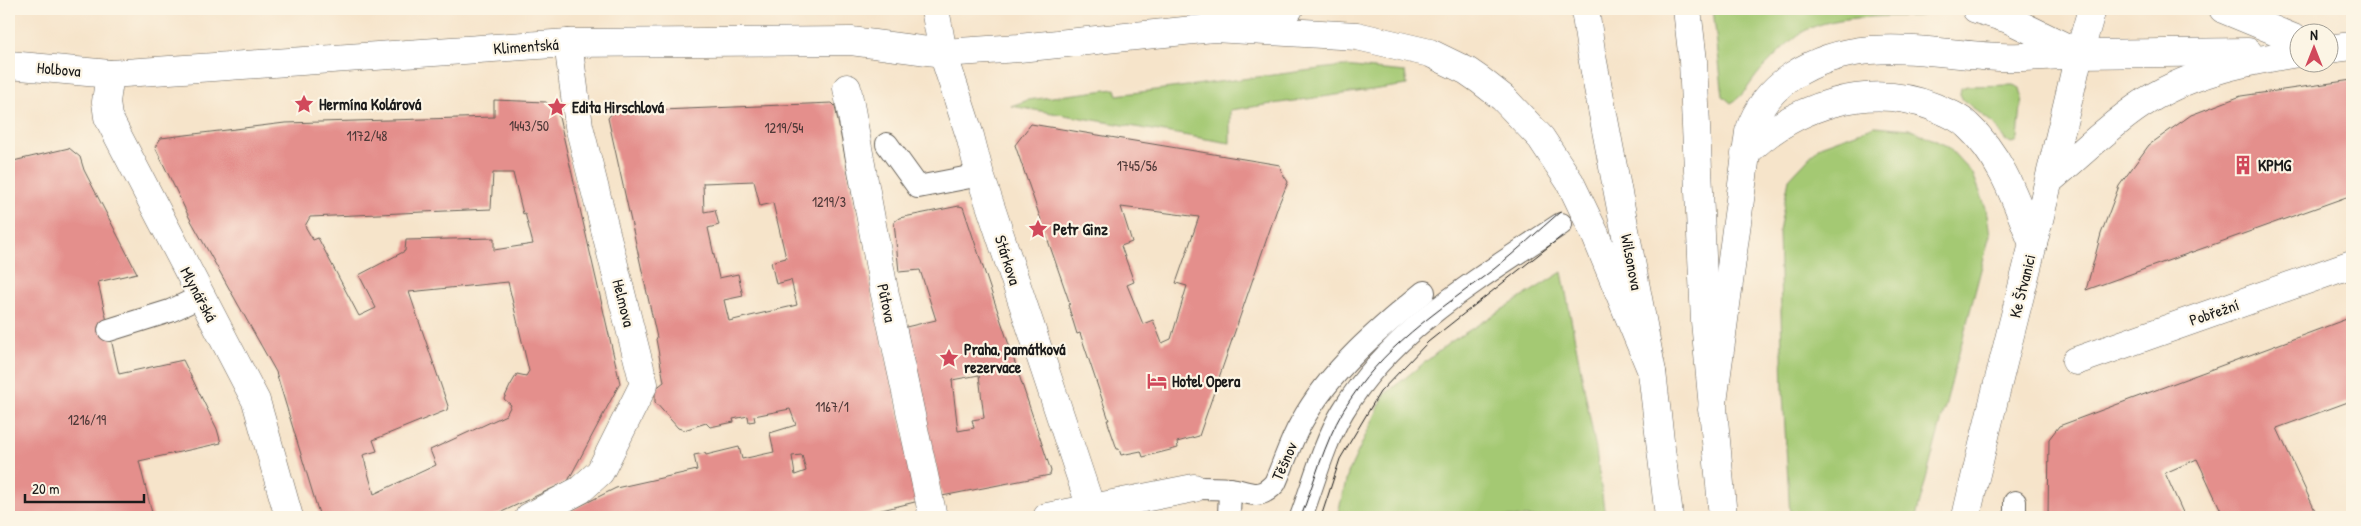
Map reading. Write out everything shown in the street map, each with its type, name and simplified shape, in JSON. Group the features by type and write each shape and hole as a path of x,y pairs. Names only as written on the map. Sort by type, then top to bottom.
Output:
{"street":[{"name":"Stárkova","path":"935,9 943,53 970,136 980,175 1093,513"},
{"path":"1213,28 1289,9"},
{"name":"Wilsonova","path":"1585,9 1590,51 1652,372 1669,517"},
{"path":"1687,9 1692,61 1702,273 1712,410 1723,517"},
{"path":"1976,9 2008,19 2079,54"},
{"path":"2076,9 2079,54"},
{"path":"2079,54 2092,9"},
{"path":"2223,9 2288,36"},
{"name":"Klimentská","path":"110,74 568,43 851,41 943,53 1019,48 1213,28"},
{"path":"1213,28 1357,36 1430,53 1467,71 1504,98 1523,117 1558,163 1595,234 1652,372"},
{"name":"Helmova","path":"529,517 580,490 600,472 644,384 579,126 568,43"},
{"path":"2338,48 2352,46"},
{"path":"1712,410 1745,154 1753,118 1771,94 1797,73 1815,63 1838,55 1865,50 1893,48 1999,57 2079,54 2288,52"},
{"name":"Ke Štvanici","path":"1966,517 2033,244 2051,179 2079,54"},
{"path":"2051,179 2140,106 2183,81 2245,61 2288,54"},
{"name":"Holbova","path":"9,65 110,74"},
{"name":"Mlynářská","path":"110,74 106,102 108,117 200,298 256,401 289,517"},
{"name":"Půtova","path":"846,88 884,290 934,517"},
{"path":"1745,154 1759,140 1790,118 1824,104 1850,98 1903,98 1926,104 1966,124 1991,152 2005,174 2033,244"},
{"name":"Pobřežní","path":"2076,361 2352,264"},
{"name":"Těšnov","path":"1047,517 1093,513 1194,488"}],"lane":[{"path":"887,144 918,187 980,175"},
{"path":"1301,517 1324,453 1342,412 1364,381 1390,350 1417,325 1561,224"},
{"name":"Těšnov","path":"1194,488 1230,489 1251,495 1269,490 1275,483 1301,423 1324,388 1385,324 1424,292"},
{"path":"109,330 170,311 200,298"},
{"path":"1229,517 1230,489"}],"green space":[{"path":"1713,9 1927,9 1927,12 1924,15 1918,16 1840,20 1810,28 1785,46 1760,71 1741,96 1731,103 1723,96"},
{"path":"1343,66 1405,72 1407,85 1230,110 1230,143 1011,106 1028,100 1115,89 1117,95"},
{"path":"2013,85 2020,88 2022,96 2018,138 2016,143 2011,144 2005,140 1994,124 1963,100 1960,94 1961,88 1967,86"},
{"path":"1875,126 1910,129 1947,146 1973,174 1986,208 1990,235 1916,517 1790,517 1783,393 1779,231 1789,179 1820,146"},
{"path":"1562,272 1596,450 1605,517 1337,517 1348,473 1385,394 1449,343"}],"building":[{"name":"KPMG","path":"2352,80 2352,195 2086,290 2101,234 2119,186 2149,145 2191,115 2241,96"},
{"path":"494,100 546,102 558,113 620,383 568,481 491,517 320,517 276,372 189,217 155,147 161,138 285,123 494,117","holes":["493,173 513,173 533,244 494,250 494,238 406,240 405,251 359,275 376,308 359,316 318,238 313,240 305,226 310,217 491,209","508,282 529,371 526,376 517,374 510,386 504,399 511,405 506,415 430,450 436,465 374,494 363,455 377,451 373,440 447,410 448,406 409,292"]},
{"path":"832,103 835,106 871,290 919,501 853,517 558,517 616,488 697,470 694,455 705,453 706,455 739,447 742,459 774,452 770,433 796,425 790,409 754,416 755,421 749,422 748,416 733,419 734,422 710,427 706,423 684,430 678,428 655,402 655,389 664,382 657,338 608,118 613,112","holes":["754,181 760,206 773,203 786,258 771,262 776,284 791,280 797,305 729,321 724,300 743,296 738,274 719,278 708,228 719,225 715,210 704,212 703,183","802,455 806,471 795,475 792,456"]},
{"path":"1031,124 1280,165 1281,171 1288,182 1278,206 1199,436 1177,442 1178,448 1143,457 1141,451 1121,455 1119,449 1117,449 1080,333 1077,334 1068,305 1070,304 1015,145","holes":["1121,207 1199,217 1176,283 1187,286 1171,339 1162,343 1153,320 1143,324 1127,285 1134,282 1121,246 1132,242"]},
{"path":"69,148 80,157 84,170 137,273 98,282 119,374 183,360 217,429 221,443 139,461 153,517 10,517 9,162"},
{"path":"959,206 963,207 1051,471 1050,475 942,496 906,327 936,320 920,270 899,272 894,222 899,218","holes":["979,375 984,418 972,420 974,428 958,431 952,380"]},
{"path":"2352,317 2352,413 2348,402 2277,428 2318,517 2224,517 2197,459 2165,473 2185,517 2048,517 2049,439 2059,426"}],"tram line":[{"path":"1301,517 1336,424 1358,388 1411,332 1503,262 1560,212"},
{"path":"1321,517 1340,459 1380,392 1428,342 1562,236"}],"place":[{"name":"Hermína Kolárová","path":"304,104"},
{"name":"Edita Hirschlová","path":"557,107"},
{"name":"KPMG","path":"2243,165"},
{"name":"Petr Ginz","path":"1038,229"},
{"name":"Praha, památková rezervace","path":"949,358"},
{"name":"Hotel Opera","path":"1157,381"}]}
